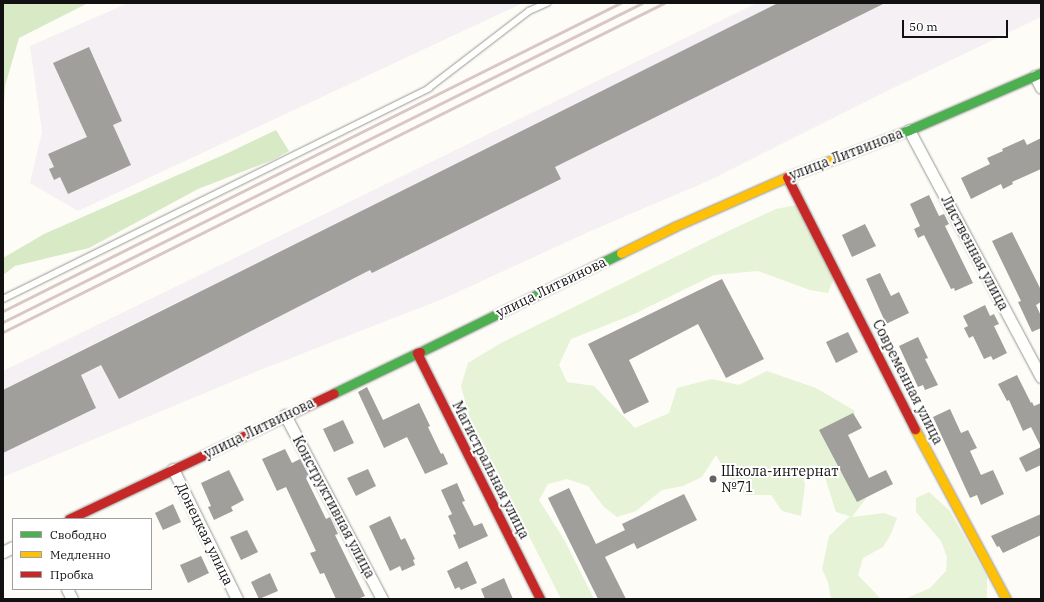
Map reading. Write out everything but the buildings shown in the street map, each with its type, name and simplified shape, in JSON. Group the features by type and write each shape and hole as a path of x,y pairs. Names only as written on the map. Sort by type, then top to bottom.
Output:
{"main road":[{"name":"улица Литвинова","path":"71,518 417,353 676,226 787,177 909,130 1038,74"},
{"name":"Современная улица","path":"787,177 933,464 1006,599"},
{"name":"Магистральная улица","path":"417,353 540,599"}],"street":[{"path":"1038,74 1041,88"},
{"name":"Лиственная улица","path":"909,130 1041,377"},
{"name":"Конструктивная улица","path":"285,415 382,599"},
{"name":"Донецкая улица","path":"173,469 236,599"},
{"path":"3,552 12,548"},
{"path":"68,590 72,599"}],"lane":[{"path":"3,299 429,88 529,11 547,3"}],"shaded area":[{"path":"128,3 523,3 78,211 30,183 42,132 30,46"},
{"path":"757,3 1041,3 1041,17 891,89 710,180 586,233 445,298 253,373 3,477 3,371"}],"green space":[{"path":"3,3 88,3 19,38 5,86 3,123"},
{"path":"276,130 289,151 275,159 198,189 89,248 15,266 3,275 3,258 44,234 230,152"},
{"path":"801,204 835,275 828,293 810,290 758,271 714,275 632,315 571,339 559,365 567,382 594,386 635,428 669,413 677,388 712,379 739,385 767,371 816,388 855,411 851,428 835,435 867,497 852,517 836,512 825,477 815,465 802,469 805,485 801,516 782,511 771,495 745,495 728,476 716,455 702,477 683,486 662,490 636,511 617,517 604,507 588,486 567,479 548,484 539,500 565,541 594,599 561,599 470,420 461,386 468,363 501,343 724,233 776,209"},
{"path":"929,492 950,511 987,577 987,599 905,599 930,588 946,571 947,557 941,541 916,512 916,498"},
{"path":"884,513 897,518 891,534 883,547 863,558 858,575 881,599 831,599 828,582 822,569 829,536 849,517"}],"railway":[{"path":"3,311 620,3"},
{"path":"3,322 642,3"},
{"path":"3,332 664,3"}],"traffic: fast":[{"path":"842,156 909,130 1041,73"},
{"path":"420,352 621,253"},
{"path":"334,393 417,353"}],"traffic: slow":[{"path":"621,253 676,226 787,177 842,156"},
{"path":"915,429 1006,599"}],"traffic: jam":[{"path":"787,177 915,429"},
{"path":"420,352 417,353 540,599"},
{"path":"71,518 334,393"}],"place":[{"name":"Школа-интернат №71","path":"713,479"}]}
